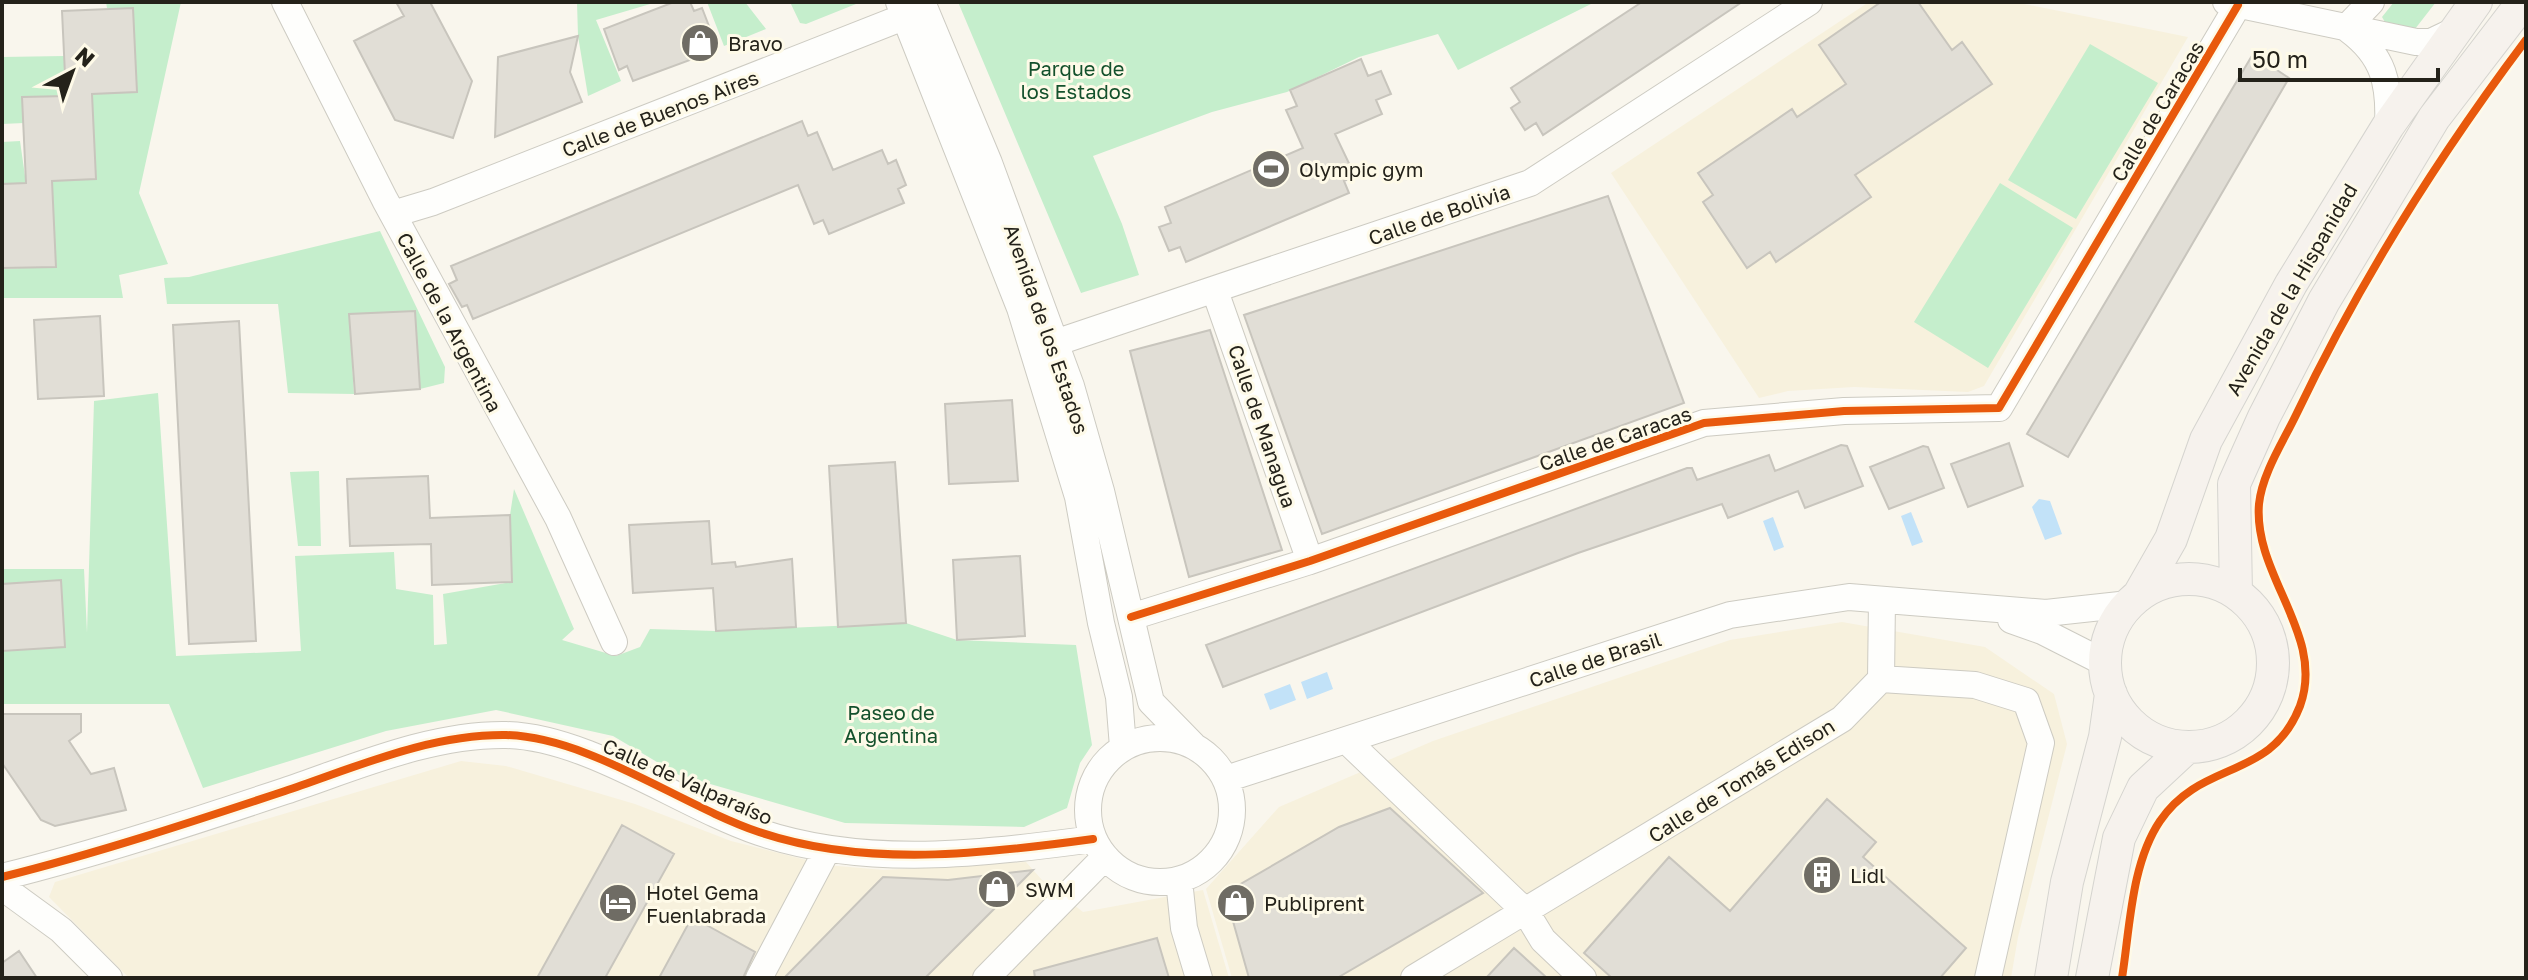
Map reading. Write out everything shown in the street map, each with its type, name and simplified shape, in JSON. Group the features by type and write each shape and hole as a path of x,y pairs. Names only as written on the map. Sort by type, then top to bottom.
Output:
{"main road":[{"name":"Avenida de la Hispanidad","path":"2134,599 2171,539 2206,440 2291,284 2388,126 2476,2"},
{"name":"Avenida de la Hispanidad","path":"2236,593 2234,484 2264,417 2324,301 2384,199 2443,106 2523,2"},
{"path":"2187,579 2213,582 2236,593 2256,612 2269,636 2273,663 2269,690 2257,714 2237,733 2213,744 2186,748 2162,743 2140,732 2123,716 2111,694 2105,663 2111,631 2134,599 2162,583 2187,579"},
{"path":"2051,978 2067,882 2105,737 2111,694"},
{"path":"2092,978 2119,838 2143,788 2186,748"}],"street":[{"name":"Calle de la Argentina","path":"285,2 393,214 558,518 614,642"},
{"name":"Calle de Bolivia","path":"1045,346 1530,183 1809,2"},
{"path":"2346,28 2371,2"},
{"path":"2232,3 2416,42 2431,42 2452,32"},
{"name":"Calle de Caracas","path":"1131,617 1310,561 1704,423 1844,411 1999,408 2232,3"},
{"name":"Calle de Buenos Aires","path":"393,214 433,202 913,8"},
{"name":"Avenida de los Estados","path":"913,8 1101,491 1151,702 1193,745"},
{"path":"2346,28 2364,42 2383,65 2390,94 2388,126"},
{"name":"Calle de Managua","path":"1215,291 1310,561"},
{"name":"Avenida de los Estados","path":"1045,346 1119,697 1123,747"},
{"name":"Calle de Brasil","path":"1226,779 1730,615 1810,600 1849,597 2046,613 2134,599"},
{"path":"1882,600 1881,679 1975,685 2026,701 2041,743 1988,978"},
{"name":"Calle de Brasil","path":"1974,607 2042,631 2105,663"},
{"name":"Calle de Tomás Edison","path":"1414,978 1842,719 1881,679"},
{"name":"Calle de Valparaíso","path":"2,877 65,861 395,754 453,740 504,735 531,737 569,748 758,832 827,850 956,854 1099,848"},
{"path":"1170,738 1193,745 1217,765 1226,779 1232,799 1232,820 1226,840 1215,858 1199,872 1179,880 1159,883 1139,879 1120,870 1099,848 1088,818 1088,798 1095,778 1107,760 1123,747 1145,739 1170,738"},
{"path":"1346,740 1526,912 1543,940 1583,978"},
{"path":"986,978 1099,848"},
{"path":"759,978 827,850"},
{"path":"1179,880 1184,928 1199,978"},
{"path":"2,887 61,930 109,978"}],"shaded area":[{"path":"1869,2 2014,2 2188,37 1984,386 1968,392 1854,387 1788,391 1759,398 1611,173"},
{"path":"1842,622 1985,647 2054,694 2067,744 2018,937 2011,978 1232,978 1206,889 1279,807 1433,741 1730,640"},
{"path":"461,761 506,766 635,804 731,841 826,865 884,870 1026,862 1042,880 1083,912 1203,890 1229,978 129,978 49,897 55,882"}],"green space":[{"path":"106,2 181,2 139,193 168,264 119,275 123,298 2,298 2,269 56,266 52,181 96,179 92,94 136,92 133,8 107,8"},
{"path":"577,2 657,2 596,20 621,81 588,96 578,36"},
{"path":"707,2 745,2 766,29 724,46"},
{"path":"790,2 861,2 806,24 800,23"},
{"name":"Parque de los Estados","path":"958,2 1595,2 1458,70 1438,34 1359,57 1287,92 1212,112 1093,156 1122,224 1139,275 1081,293"},
{"path":"2394,2 2436,2 2415,29 2389,29 2382,17"},
{"path":"2090,44 2158,83 2076,219 2008,180"},
{"path":"64,56 66,96 23,97 24,123 2,124 2,57"},
{"path":"20,141 26,183 2,184 2,142"},
{"path":"2000,183 2073,228 1988,368 1914,322"},
{"path":"380,231 445,367 444,383 420,389 415,311 349,314 354,394 288,393 278,304 167,304 164,278 189,277"},
{"name":"Paseo de Argentina","path":"158,393 176,656 301,651 295,556 394,552 396,589 433,595 434,645 447,644 443,594 512,582 510,515 514,489 574,629 562,640 616,656 640,647 650,629 716,631 906,623 957,640 1076,645 1092,745 1080,763 1067,808 1024,827 845,823 679,775 613,736 496,710 386,731 203,788 169,704 2,704 2,651 65,647 61,580 2,584 2,569 84,569 87,633 94,401"},
{"path":"319,471 321,546 298,546 290,472"}],"water":[{"path":"2039,499 2050,501 2062,534 2045,540 2032,507"},
{"path":"1911,512 1923,542 1912,546 1901,516"},
{"path":"1773,517 1784,547 1774,551 1763,521"},
{"path":"1327,672 1333,689 1307,699 1301,682"},
{"path":"1290,684 1296,700 1270,710 1264,694"}],"building":[{"path":"396,2 430,2 472,81 453,138 395,120 354,41 404,16"},
{"path":"674,2 690,2 694,11 702,8 712,34 703,38 709,53 633,81 627,66 619,70 604,29"},
{"path":"1642,2 1742,2 1543,135 1536,123 1525,130 1511,108 1520,102 1511,88"},
{"path":"1881,2 1918,2 1952,50 1962,42 1992,84 1855,175 1871,197 1776,262 1770,252 1747,268 1703,202 1713,195 1698,173 1792,109 1797,117 1846,84 1819,45"},
{"path":"133,8 137,92 92,94 96,179 52,181 56,267 2,268 2,184 26,183 22,97 66,96 62,11"},
{"path":"578,36 570,72 582,102 495,137 498,57"},
{"path":"2253,54 2289,78 2068,457 2027,434"},
{"path":"1361,59 1368,76 1381,71 1391,94 1376,100 1382,114 1335,134 1355,176 1344,181 1349,193 1186,262 1180,247 1169,251 1159,227 1171,223 1165,207 1303,148 1286,110 1297,106 1290,90"},
{"path":"802,121 808,136 817,132 833,170 882,150 888,164 896,160 906,185 898,189 904,203 829,234 823,220 814,224 798,185 473,319 467,305 462,307 449,284 457,280 451,266"},
{"path":"1608,196 1684,403 1322,534 1244,315"},
{"path":"415,311 420,389 355,394 349,314"},
{"path":"100,316 104,396 38,399 34,320"},
{"path":"239,321 256,641 189,644 173,325"},
{"path":"1210,330 1282,550 1189,577 1130,351"},
{"path":"1012,400 1018,481 949,484 945,404"},
{"path":"2009,443 2023,486 1968,507 1951,464"},
{"path":"1841,445 1847,446 1863,486 1805,508 1798,491 1728,518 1722,504 1578,553 1223,687 1206,645 1687,468 1692,468 1697,480 1769,455 1775,471"},
{"path":"1923,446 1928,447 1944,488 1889,509 1870,467"},
{"path":"895,462 906,623 838,627 829,466"},
{"path":"428,476 430,518 510,515 512,582 432,585 431,544 350,546 347,479"},
{"path":"709,521 712,564 735,562 736,567 792,559 796,627 716,631 713,588 633,593 629,525"},
{"path":"1020,556 1025,636 957,640 953,560"},
{"path":"61,580 65,647 2,651 2,584"},
{"path":"2,714 81,714 81,732 69,741 91,774 114,768 126,810 55,826 41,820 2,763"},
{"path":"1827,799 1876,842 1863,857 1966,948 1940,978 1612,978 1584,953 1669,857 1730,911"},
{"path":"1390,808 1483,893 1337,978 1249,978 1225,893 1339,827"},
{"path":"622,825 674,854 605,978 537,978"},
{"path":"1033,870 925,978 784,978 883,877 948,880"},
{"path":"692,917 755,952 743,978 659,978"},
{"path":"1157,938 1169,978 1035,978 1034,971"},
{"path":"1514,948 1547,978 1486,978"},
{"path":"19,951 37,978 2,978 2,963"}],"cycle path":[{"path":"1131,617 1310,561 1704,423 1844,411 1999,408 2238,5"},
{"path":"2122,978 2137,876 2150,838 2160,821 2177,801 2196,787 2272,747 2287,730 2300,706 2305,680 2304,655 2260,530 2259,504 2269,470 2320,366 2373,269 2431,175 2526,40"},
{"path":"2,877 145,837 421,746 478,736 506,735 537,739 602,759 729,820 799,843 841,850 925,855 1093,839"}],"place":[{"name":"Bravo","path":"700,43"},
{"name":"Olympic gym","path":"1271,169"},
{"name":"Lidl","path":"1822,875"},
{"name":"SWM","path":"997,889"},
{"name":"Hotel Gema Fuenlabrada","path":"618,903"},
{"name":"Publiprent","path":"1236,903"}]}
